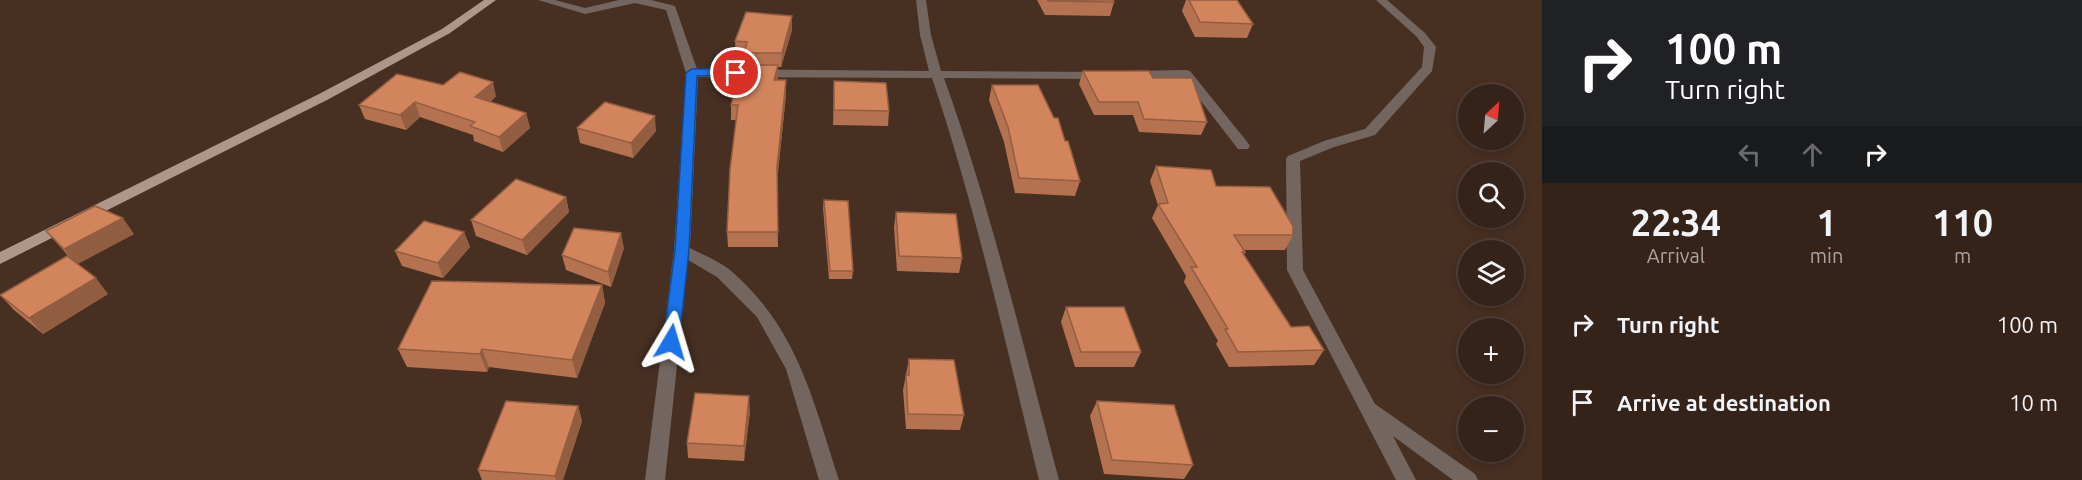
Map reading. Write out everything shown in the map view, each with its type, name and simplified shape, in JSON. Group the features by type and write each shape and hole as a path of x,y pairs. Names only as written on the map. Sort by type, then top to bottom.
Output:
{"main road":[{"path":"0,259 333,92 446,31 491,0"}],"street":[{"path":"543,0 585,11 635,0 671,8 692,73 682,250 655,480"},
{"path":"921,0 922,22 934,73 957,134 1049,480"},
{"path":"1381,0 1430,46 1428,68 1370,132 1329,144 1293,159 1295,270 1406,480"},
{"path":"692,73 1186,74 1242,146"},
{"path":"682,250 723,273 763,313 794,368 829,480"},
{"path":"1367,408 1468,480"}],"building":[{"path":"1113,0 1114,2 1048,1"},
{"path":"1189,0 1237,0 1253,24 1200,22"},
{"path":"746,12 792,16 782,53 744,53 747,42 735,41"},
{"path":"741,65 778,65 774,80 786,80 777,167 778,232 727,232 730,169 738,105 731,105"},
{"path":"1083,71 1149,71 1153,78 1192,78 1207,122 1144,119 1138,102 1099,102"},
{"path":"460,72 493,82 475,97 526,113 499,137 470,126 475,122 415,102 400,115 359,105 397,74 443,85"},
{"path":"834,81 886,83 889,111 834,110"},
{"path":"992,85 1038,85 1054,118 1058,118 1065,141 1068,141 1080,181 1019,178 1008,127"},
{"path":"605,102 655,116 631,143 577,128"},
{"path":"1156,166 1211,170 1216,186 1270,187 1293,226 1293,235 1234,235 1245,252 1242,252 1291,327 1309,326 1324,350 1238,352 1225,329 1228,329 1191,267 1197,267 1158,204 1168,203"},
{"path":"516,179 566,197 522,240 471,220"},
{"path":"824,200 848,201 853,271 830,271"},
{"path":"95,206 123,218 64,249 46,231"},
{"path":"896,212 956,214 962,258 899,256"},
{"path":"424,221 464,232 438,263 395,251"},
{"path":"574,228 621,233 608,272 562,255"},
{"path":"67,256 96,278 29,318 0,295"},
{"path":"432,281 602,285 572,360 482,349 480,354 398,349"},
{"path":"1066,307 1124,307 1141,352 1081,352"},
{"path":"909,359 954,360 964,415 908,414 906,375 909,375"},
{"path":"695,393 749,396 744,446 687,443"},
{"path":"506,401 578,406 555,476 478,470"},
{"path":"1097,401 1174,405 1193,465 1112,460"}],"route":[{"path":"671,342 682,250 692,73 736,73"}]}
